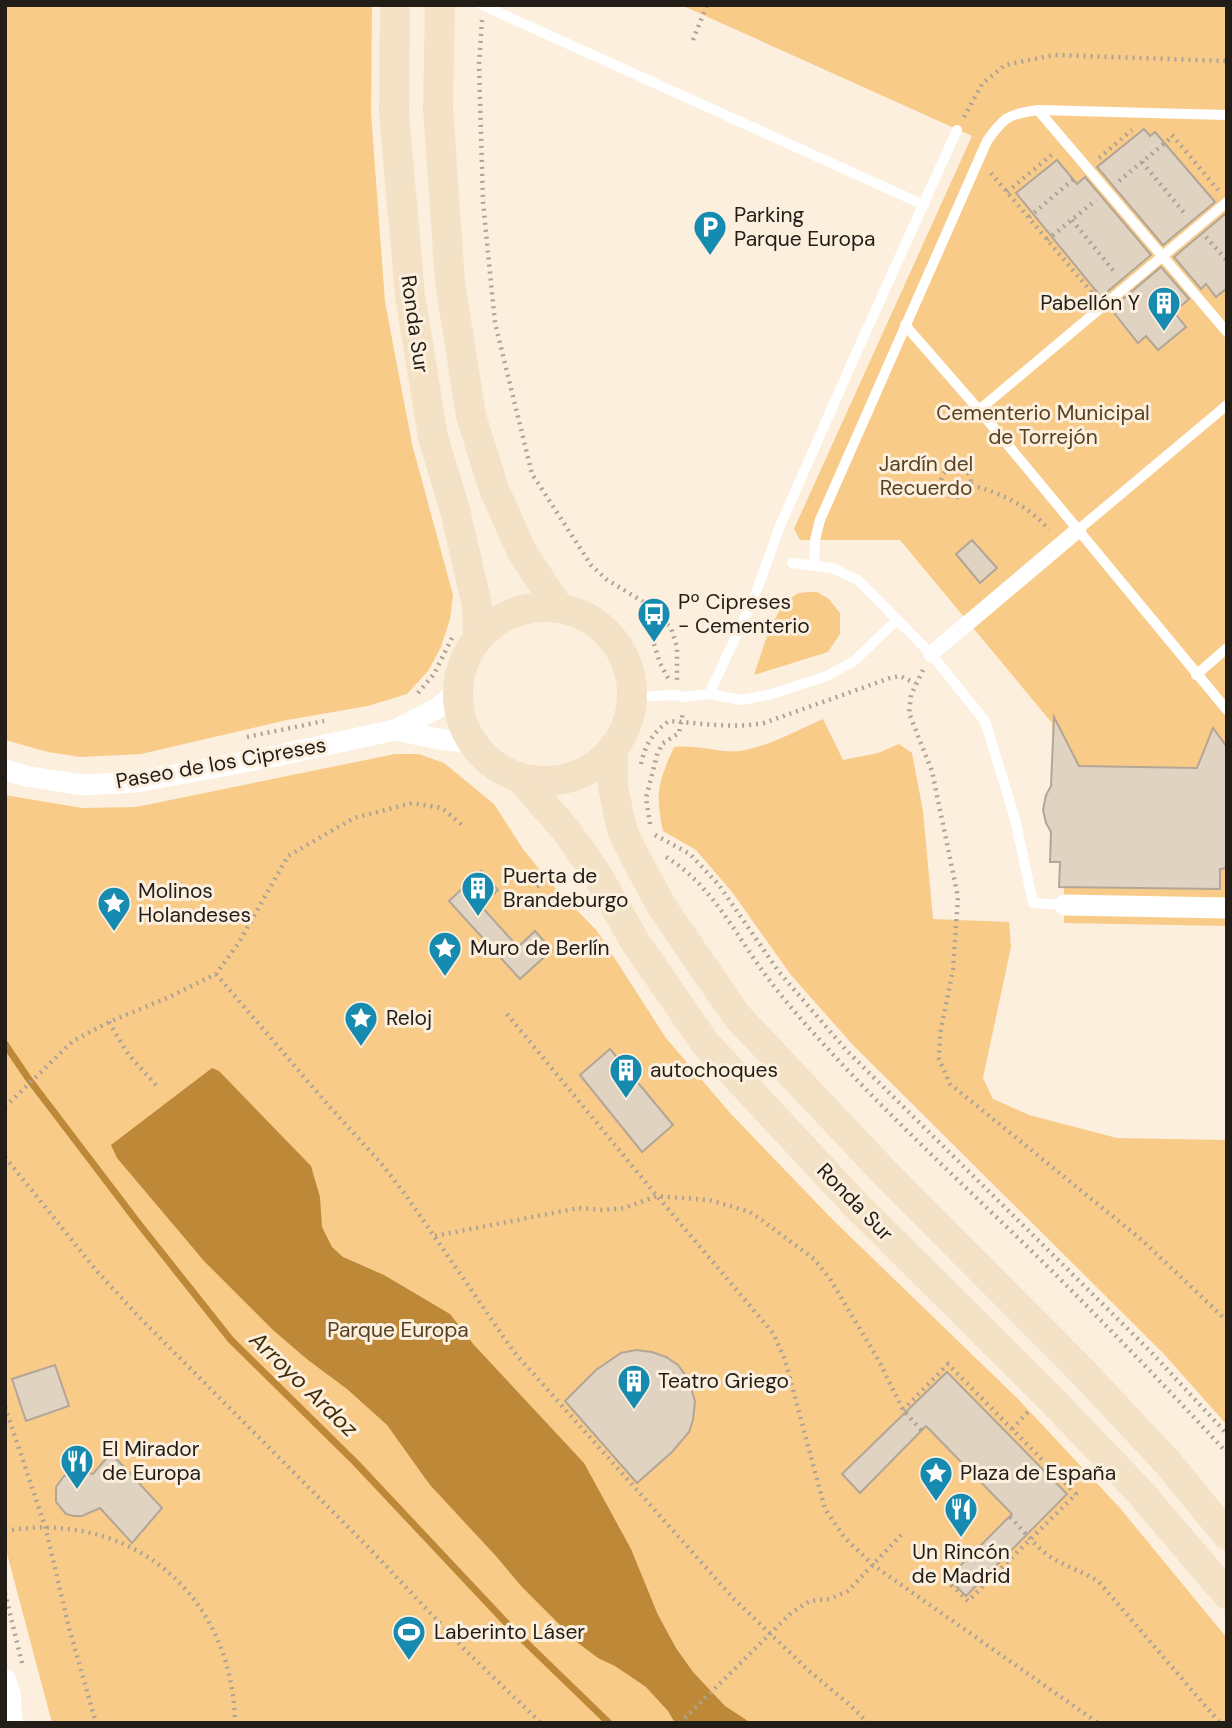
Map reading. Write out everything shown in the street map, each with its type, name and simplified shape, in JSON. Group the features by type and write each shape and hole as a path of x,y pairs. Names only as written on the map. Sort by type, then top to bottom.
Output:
{"main road":[{"name":"Ronda Sur","path":"396,5 394,113 410,295 433,437 455,510 477,605 467,632 457,691 460,718 470,742 492,766 522,780 556,782 577,775 588,771 613,749 628,725 633,697 630,671 620,648 603,628 582,615 558,607 528,608 467,632"},
{"name":"Ronda Sur","path":"440,5 438,108 449,268 471,416 494,489 522,552 558,607"},
{"name":"Ronda Sur","path":"613,749 613,787 622,830 663,907 737,1016 885,1173 1082,1371 1168,1463 1227,1535"},
{"name":"Ronda Sur","path":"522,780 566,830 598,876 634,940 705,1043 855,1204 1052,1400 1139,1491 1227,1594"}],"street":[{"path":"931,654 1078,530"},
{"name":"Paseo de los Cipreses","path":"5,769 26,776 82,785 136,782 395,730 438,708 457,691"},
{"name":"Paseo de los Cipreses","path":"395,730 444,740 470,742"},
{"path":"1065,905 1227,908"},
{"path":"12,1723 10,1693 15,1676"}],"lane":[{"path":"483,6 522,26 923,205"},
{"path":"1038,110 1227,332"},
{"path":"814,566 815,540 820,520 987,141 1000,122 1016,113 1038,110 1227,115"},
{"path":"709,694 754,598 788,510 957,130"},
{"path":"979,410 1227,201"},
{"path":"905,325 979,410 1227,710"},
{"path":"1078,530 1227,405"},
{"path":"792,563 832,568 858,580 931,654 985,721 1015,819 1033,903 1065,905"},
{"path":"633,697 709,694 741,700 772,694 827,676 854,661 897,620"},
{"path":"1196,675 1227,648"}],"path":[{"path":"693,40 707,5"},
{"path":"483,6 479,64 483,202 495,323 532,474 591,565 606,579 650,606 671,628 677,647 677,676 683,697 683,722 679,733 662,744 646,798 650,826 655,836 690,854 719,886 779,972 846,1050 1151,1352 1227,1434"},
{"path":"957,130 982,84 1004,65 1054,55 1227,61"},
{"path":"1171,114 1172,137 1227,201"},
{"path":"1007,192 1067,143"},
{"path":"1142,162 1227,261"},
{"path":"976,166 989,170 1103,306"},
{"path":"1072,220 1126,286"},
{"path":"958,467 965,470 971,485 962,497 954,498 946,495 940,480 950,468 958,467"},
{"path":"971,485 1022,505 1044,524 1061,544"},
{"path":"408,700 418,694 434,674 446,652 467,632"},
{"path":"931,654 915,683 909,713 932,771 958,897 953,970 940,1034 939,1059 950,1084 1143,1241 1227,1321"},
{"path":"639,772 643,751 656,729 669,721 705,726 745,727 764,723 890,678 900,676 915,683"},
{"path":"238,739 329,719"},
{"path":"5,1107 73,1041 216,974 237,944 288,856 354,818 412,803 442,808 462,825"},
{"path":"660,853 684,867 709,893 771,982 838,1059 914,1139 1113,1333 1227,1454"},
{"path":"537,887 557,870"},
{"path":"216,974 380,1162 514,1352 734,1599 868,1723"},
{"path":"508,1014 773,1333 785,1360 825,1509 844,1537 873,1565 1098,1723"},
{"path":"109,1022 128,1054 156,1085"},
{"path":"5,1157 95,1269 139,1317 370,1549 466,1651 541,1723"},
{"path":"435,1237 579,1208 624,1208 657,1196 709,1200 750,1212 814,1259 846,1304 903,1410 922,1431"},
{"path":"903,1410 948,1364 1076,1494 968,1601 946,1580"},
{"path":"1012,1429 1035,1405"},
{"path":"5,1407 45,1527 69,1628 96,1723"},
{"path":"1010,1517 1053,1558 1084,1571 1099,1582 1220,1723"},
{"path":"5,1531 45,1527 80,1530 114,1539 145,1555 173,1576 197,1602 215,1631 228,1664 235,1698 235,1723"},
{"path":"680,1723 791,1614 810,1601 830,1599 848,1591 901,1535"},
{"path":"5,1593 15,1676"}],"green space":[{"path":"5,5 372,5 371,113 385,302 412,444 453,595 450,619 441,647 428,671 407,694 368,706 287,720 141,754 80,757 48,752 5,740"},
{"name":"Cementerio Municipal de Torrejón","path":"681,5 1227,5 1227,747 1218,735 1209,739 1197,768 1079,766 1063,735 1053,740 1052,723 900,540 800,540 794,529 972,136"},
{"path":"817,592 829,599 840,613 840,634 828,652 754,675 770,629 783,606 800,593"},
{"path":"823,719 843,760 878,753 899,744 912,753 923,811 933,919 1009,922 1011,947 983,1078 993,1099 1029,1115 1117,1138 1227,1140 1227,1425 1163,1353 852,1044 791,975 732,892 696,850 663,831 659,807 660,788 674,747 740,751 771,742"},
{"name":"Parque Europa","path":"395,754 419,754 444,763 494,804 523,849 547,879 597,931 666,1038 731,1114 833,1220 1019,1400 1119,1507 1227,1638 1227,1723 52,1723 5,1546 5,795 82,808 136,807"},
{"path":"1227,868 1227,926 1064,923 1064,887 1220,888 1220,869"}],"shaded area":[{"path":"212,1068 219,1071 311,1166 320,1197 322,1227 332,1247 343,1257 384,1275 450,1314 474,1345 584,1463 631,1549 658,1615 676,1648 693,1672 725,1706 751,1723 675,1723 646,1687 578,1643 522,1587 430,1485 387,1425 274,1331 204,1261 117,1158 111,1145"}],"building":[{"path":"1144,129 1150,136 1155,132 1215,202 1163,245 1097,167"},
{"path":"1057,160 1077,184 1085,177 1151,255 1101,297 1016,193"},
{"path":"1225,214 1227,288 1216,297 1206,284 1201,289 1174,257"},
{"path":"1161,267 1189,299 1174,312 1186,327 1158,350 1146,336 1138,343 1111,309"},
{"path":"972,540 997,568 980,583 956,554"},
{"path":"1054,717 1079,766 1197,768 1213,728 1227,747 1227,868 1220,869 1220,889 1059,887 1060,862 1050,862 1051,832 1043,810 1051,786"},
{"name":"Puerta de Brandeburgo","path":"481,871 498,890 481,906 518,947 535,931 552,950 520,979 449,901"},
{"name":"autochoques","path":"610,1049 673,1125 642,1152 580,1075"},
{"name":"Teatro Griego","path":"636,1350 666,1357 678,1365 688,1379 695,1401 689,1432 672,1452 637,1483 565,1401 596,1370 621,1353"},
{"path":"55,1365 69,1406 26,1421 12,1379"},
{"path":"947,1372 1067,1494 966,1596 948,1578 1012,1514 926,1426 860,1493 842,1474"},
{"path":"111,1453 162,1508 132,1543 100,1508 82,1516 74,1516 66,1514 56,1502 56,1487 64,1476 77,1471 93,1474"}],"waterway":[{"name":"Arroyo Ardoz","path":"5,1044 139,1224 231,1340 355,1462 513,1630 609,1723"}],"place":[{"name":"Parking Parque Europa","path":"710,257"},
{"name":"Pabellón Y","path":"1164,333"},
{"name":"Pº Cipreses - Cementerio","path":"654,644"},
{"name":"Puerta de Brandeburgo","path":"478,918"},
{"name":"Molinos Holandeses","path":"114,933"},
{"name":"Muro de Berlín","path":"445,978"},
{"name":"Reloj","path":"361,1048"},
{"name":"autochoques","path":"626,1100"},
{"name":"Teatro Griego","path":"634,1411"},
{"name":"El Mirador de Europa","path":"77,1491"},
{"name":"Plaza de España","path":"936,1503"},
{"name":"Un Rincón de Madrid","path":"961,1539"},
{"name":"Laberinto Láser","path":"409,1662"}],"park label":[{"name":"Jardín del Recuerdo","path":"926,476"}]}
